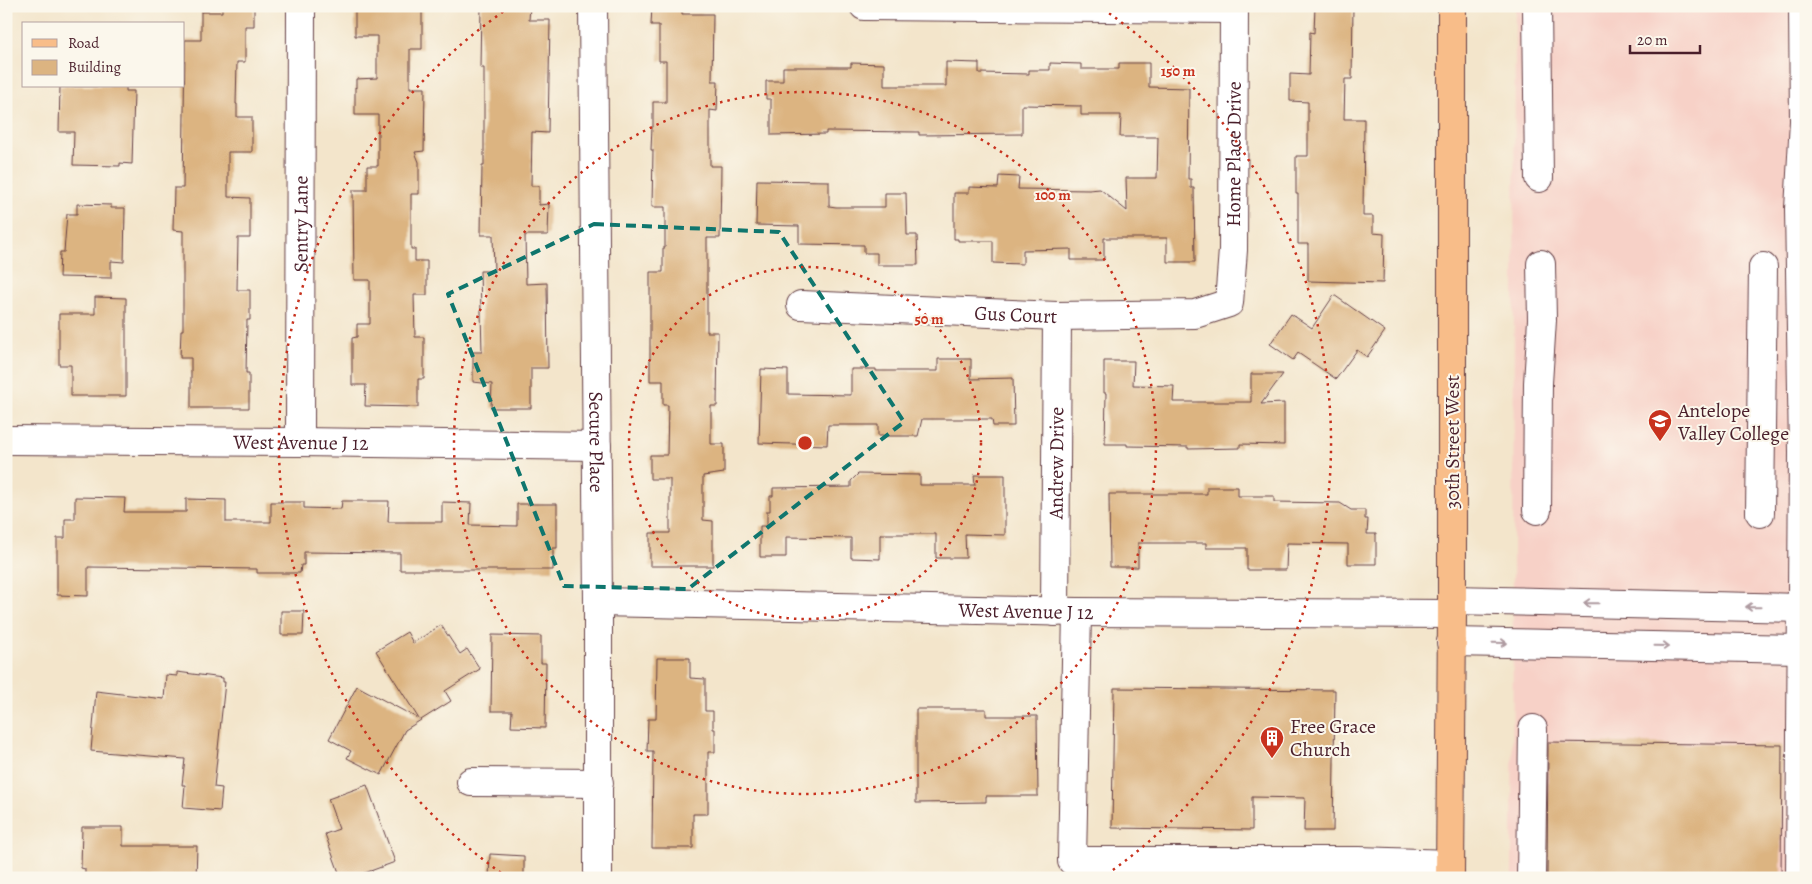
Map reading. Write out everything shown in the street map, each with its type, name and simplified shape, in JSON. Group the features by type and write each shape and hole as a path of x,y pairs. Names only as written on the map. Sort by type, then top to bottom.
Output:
{"main road":[{"name":"30th Street West","path":"1450,871 1452,6"}],"street":[{"name":"Sentry Lane","path":"300,442 301,6"},
{"name":"Secure Place","path":"593,6 598,602 598,878"},
{"path":"864,6 1234,7"},
{"path":"1537,6 1538,178"},
{"path":"1800,878 1801,650 1804,543 1803,271 1800,182 1804,121 1803,6"},
{"name":"Home Place Drive","path":"1228,303 1233,250 1234,7"},
{"path":"1537,510 1538,383 1542,320 1541,264"},
{"path":"1760,514 1763,267"},
{"name":"Gus Court","path":"801,305 1057,316 1194,314 1228,303"},
{"name":"Andrew Drive","path":"1057,316 1072,870"},
{"name":"West Avenue J 12","path":"6,440 597,446"},
{"name":"West Avenue J 12","path":"598,602 1066,612 1452,607 1802,608"},
{"path":"1451,642 1801,650"},
{"path":"1531,878 1533,728"},
{"path":"471,782 599,783"},
{"path":"1072,870 1359,869 1450,871"}],"highlighted area":[{"path":"594,224 779,232 904,422 688,589 564,586 448,294"}],"shaded area":[{"name":"Antelope Valley College","path":"1515,6 1806,6 1806,878 1512,878"}],"building":[{"path":"222,6 254,6 254,26 245,26 245,62 237,62 236,104 237,117 252,117 252,152 228,152 228,197 250,198 250,238 238,238 237,290 250,290 250,320 247,320 246,373 249,373 249,408 191,408 191,358 180,358 181,330 183,330 183,231 173,230 174,188 183,188 185,40 201,40 201,12 222,12"},
{"path":"355,6 422,6 422,49 410,49 410,88 425,88 424,151 415,152 419,162 419,194 411,194 411,249 415,249 415,261 427,261 427,295 414,295 415,337 424,337 424,379 418,379 418,407 365,406 366,385 352,385 352,338 357,337 357,324 370,324 370,280 354,280 353,190 367,190 367,166 378,166 378,115 355,115 356,79 377,78 377,36 355,36"},
{"path":"481,6 530,6 529,20 550,20 548,133 532,132 531,186 539,186 539,205 549,204 548,235 525,235 526,284 547,283 548,368 531,368 531,408 491,408 492,384 473,382 473,352 482,352 480,271 494,271 493,235 481,235 482,166 484,166 484,68 480,68"},
{"path":"652,6 682,6 682,14 713,14 712,81 718,81 717,111 710,110 710,166 721,166 720,238 707,238 707,332 718,332 717,406 711,406 711,444 724,444 724,473 703,476 703,520 713,521 713,566 650,566 650,533 670,533 670,479 650,479 650,455 667,455 668,405 663,405 663,381 650,381 650,272 663,272 663,248 665,248 665,207 652,207 653,150 651,150 653,102 666,102 666,61 659,61 659,25 651,25"},
{"path":"1315,6 1353,6 1352,79 1345,79 1344,119 1364,119 1363,216 1373,216 1373,233 1384,234 1383,283 1308,281 1308,244 1298,244 1296,156 1308,156 1308,102 1290,101 1290,74 1309,75 1310,32 1314,33"},
{"path":"946,62 979,63 979,73 1029,74 1029,70 1050,70 1050,63 1081,64 1081,69 1119,69 1119,63 1149,63 1149,87 1189,88 1188,179 1191,179 1191,188 1194,188 1195,262 1167,262 1167,238 1104,238 1104,260 1071,260 1071,249 1023,250 1023,264 993,263 993,241 958,241 958,239 954,239 954,193 969,193 969,187 998,188 999,176 1019,177 1018,189 1100,189 1127,211 1126,178 1157,178 1158,137 1120,137 1121,115 1081,115 1081,106 1022,105 1022,134 919,135 919,132 826,131 826,134 771,135 771,99 766,99 766,81 783,81 783,67 851,67 851,63 884,64 884,86 946,86"},
{"path":"60,88 126,88 126,91 134,91 132,164 120,163 120,166 73,165 74,132 59,132"},
{"path":"757,180 829,181 829,206 836,207 885,207 885,193 906,193 907,235 917,235 918,265 877,265 877,253 864,253 864,245 799,244 799,226 756,225"},
{"path":"77,204 111,205 111,208 125,208 124,262 111,261 111,278 59,277 60,252 64,252 67,214 77,214"},
{"path":"1334,295 1385,331 1367,357 1357,350 1336,379 1298,353 1293,360 1270,344 1291,314 1312,328"},
{"path":"95,297 126,298 126,396 71,396 71,365 59,365 59,314 95,314"},
{"path":"938,359 971,359 971,379 1013,378 1014,426 993,426 992,419 922,419 918,436 878,436 878,425 828,425 827,445 759,443 761,369 788,370 788,394 851,395 851,369 938,371"},
{"path":"1104,361 1134,361 1133,385 1174,386 1173,402 1251,402 1251,374 1283,374 1261,404 1284,403 1284,445 1240,444 1240,448 1188,449 1188,447 1105,444 1106,393 1104,393"},
{"path":"858,474 920,475 920,485 975,485 974,475 1005,475 1005,535 965,534 966,558 936,558 936,534 880,534 880,559 851,558 851,538 786,537 786,557 760,557 760,526 767,526 767,511 770,511 770,496 773,496 773,488 851,487 851,481"},
{"path":"1207,487 1238,487 1238,496 1274,496 1274,502 1340,503 1351,510 1365,510 1365,519 1368,519 1367,534 1376,534 1376,564 1348,564 1348,544 1287,543 1286,570 1247,570 1247,548 1206,548 1206,543 1138,543 1138,567 1110,567 1109,494 1207,494"},
{"path":"75,497 125,498 124,512 186,512 186,499 226,500 226,522 271,522 271,502 304,502 304,508 341,509 342,501 389,501 388,522 442,522 442,502 471,503 470,525 517,526 517,504 557,504 557,548 553,548 553,570 400,570 400,553 304,552 304,565 301,565 300,573 257,573 257,569 88,567 88,596 57,595 57,538 65,538 65,519 75,519"},
{"path":"281,611 304,611 303,635 281,635"},
{"path":"441,625 460,654 467,649 480,669 445,691 451,701 405,730 381,775 347,758 351,751 329,739 357,686 419,719 376,651 407,632 413,643"},
{"path":"492,635 541,636 541,663 546,663 545,728 511,727 512,711 491,711"},
{"path":"657,658 690,658 690,678 705,679 705,711 713,711 715,752 708,752 708,814 693,814 693,848 652,848 653,751 647,751 648,719 656,719"},
{"path":"177,672 223,678 223,682 225,682 214,787 222,788 220,811 183,808 185,785 182,785 185,759 91,751 96,691 164,699 166,675 177,676"},
{"name":"Free Grace Church","path":"1114,688 1335,690 1333,831 1304,831 1305,798 1252,797 1252,830 1112,828"},
{"path":"916,709 986,709 986,716 1037,716 1038,796 986,796 986,802 916,803"},
{"path":"1548,742 1782,745 1781,878 1547,878"},
{"path":"367,785 395,862 351,878 341,878 325,834 339,829 328,799"},
{"path":"82,827 123,827 123,846 197,846 196,878 85,878 85,869 81,868"},
{"path":"490,854 524,856 524,878 489,878"}],"place":[{"name":"Antelope Valley College","path":"1660,442"},
{"name":"Free Grace Church","path":"1272,759"}]}
